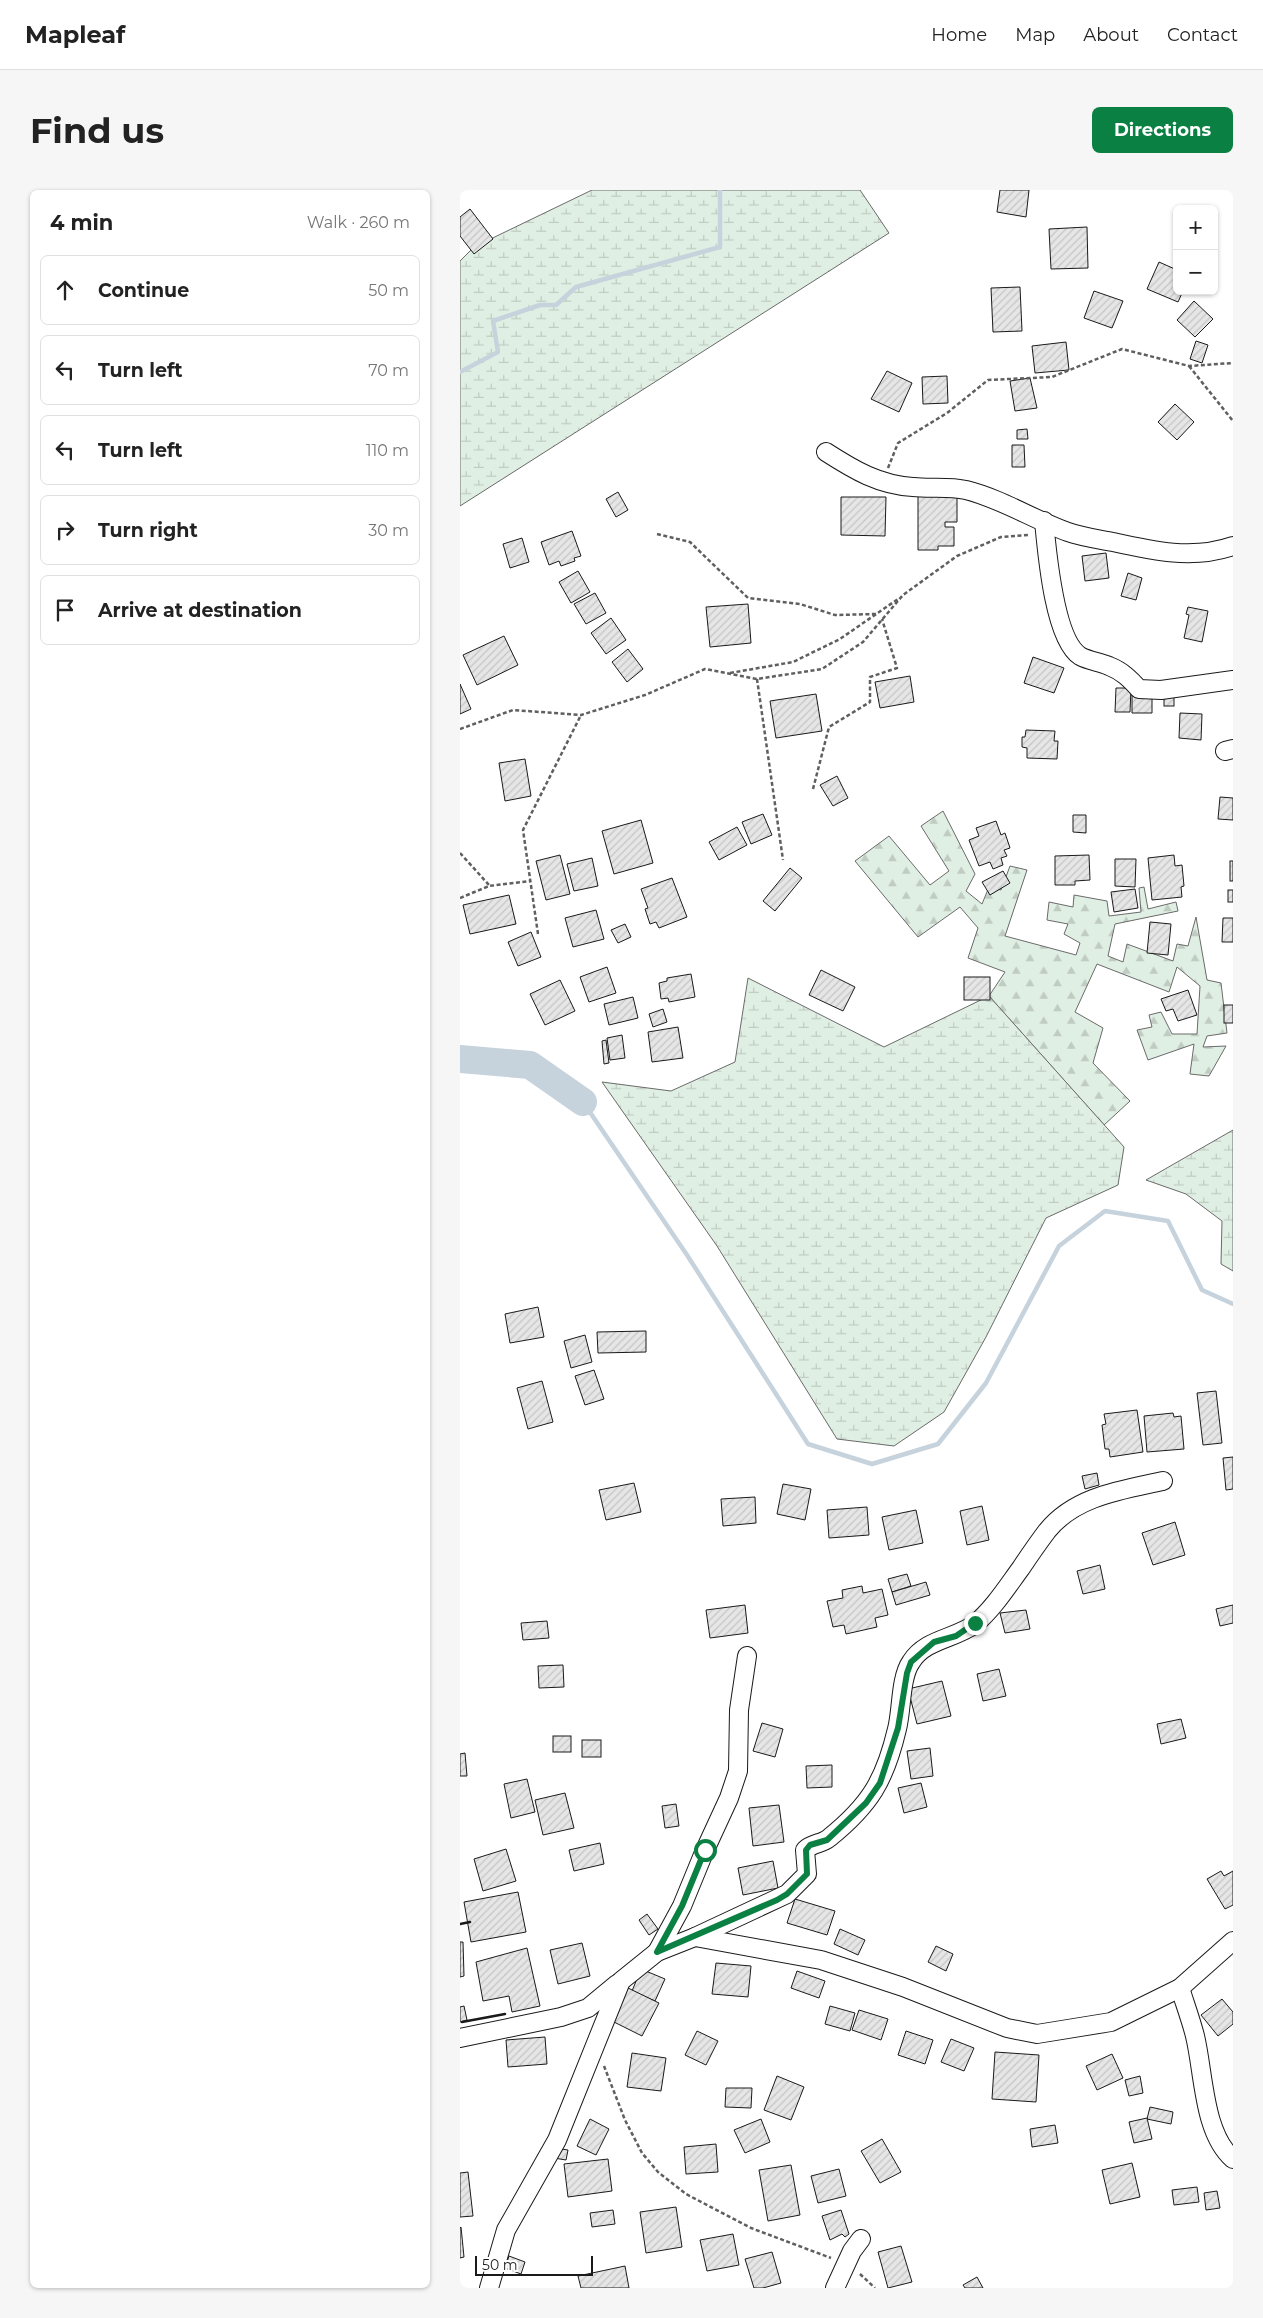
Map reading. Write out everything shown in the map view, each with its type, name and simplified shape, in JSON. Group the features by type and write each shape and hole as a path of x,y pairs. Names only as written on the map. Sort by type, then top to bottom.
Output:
{"street":[{"path":"826,452 858,472 882,483 915,488 945,487 967,491 1044,527 1158,552 1204,553 1233,546"},
{"path":"1044,527 1052,588 1062,631 1069,645 1079,655 1109,665 1128,676 1139,689 1161,690 1233,680"},
{"path":"460,2038 561,2017 588,2008 657,1952 695,1937 787,1894 807,1874 806,1850 810,1845 827,1840 866,1803 880,1783 898,1728 905,1680 911,1662 934,1642 956,1636 975,1623 995,1602 1048,1530 1060,1518 1094,1498 1163,1481"},
{"path":"657,1952 682,1906 729,1798 738,1771 739,1710 747,1656"},
{"path":"695,1937 821,1960 903,1987 1006,2028 1037,2034 1111,2022 1180,1988 1233,1941"},
{"path":"489,2288 506,2230 557,2140 621,1981"},
{"path":"1180,1988 1195,2037 1204,2087 1215,2130 1226,2153 1233,2160"},
{"path":"835,2288 852,2251 861,2239"}],"path":[{"path":"882,483 898,443 947,413 988,380 1052,377 1122,349 1189,366 1233,363"},
{"path":"1189,366 1233,421"},
{"path":"728,674 793,662 840,639 957,556 1000,538 1044,527"},
{"path":"658,534 690,542 748,598 800,604 835,615 876,614"},
{"path":"460,729 513,710 580,715 645,696 705,668 757,679 822,669 863,642 903,595"},
{"path":"814,789 829,726 870,702 870,677 897,668 882,619"},
{"path":"757,679 783,860"},
{"path":"538,934 523,830 580,715"},
{"path":"460,853 489,886"},
{"path":"460,898 489,886 530,881"},
{"path":"603,2063 625,2120 642,2153 658,2172 686,2194 751,2228 810,2249 846,2265 865,2277 875,2288"}],"green space":[{"path":"592,190 860,190 889,233 460,506 460,261 474,247"},
{"path":"943,811 975,874 966,891 982,904 989,887 1001,890 1010,866 1027,870 1005,936 1076,955 1080,943 1064,934 1068,924 1047,920 1049,902 1073,907 1074,895 1107,901 1109,916 1141,912 1139,888 1144,887 1148,909 1176,902 1178,911 1115,924 1108,956 1123,962 1127,944 1173,961 1177,944 1188,946 1196,917 1207,980 1221,983 1227,1033 1207,1036 1203,1047 1226,1046 1209,1076 1190,1074 1194,1044 1148,1060 1137,1030 1152,1027 1149,1015 1161,1012 1172,1034 1197,1034 1200,986 1177,967 1169,992 1097,964 1075,1012 1103,1028 1093,1063 1130,1101 1104,1125 989,996 1005,972 968,958 978,928 960,907 918,937 855,861 889,836 930,885 949,871 921,826"},
{"path":"748,978 884,1047 989,996 1124,1147 1118,1185 1046,1218 986,1337 944,1412 894,1446 837,1439 717,1246 602,1082 671,1091 735,1062"},
{"path":"1233,1130 1233,1271 1221,1264 1222,1221 1186,1194 1146,1180"}],"building":[{"path":"1000,190 1029,190 1026,217 997,212"},
{"path":"470,209 493,239 474,254 460,236 460,217"},
{"path":"1087,227 1088,268 1051,269 1049,229"},
{"path":"1159,262 1173,268 1173,295 1181,295 1178,302 1147,289"},
{"path":"1020,287 1022,331 993,332 991,288"},
{"path":"1094,291 1123,301 1112,328 1084,318"},
{"path":"1194,301 1213,319 1195,337 1177,320"},
{"path":"1196,341 1208,345 1202,363 1190,359"},
{"path":"1066,342 1069,370 1035,373 1032,346"},
{"path":"887,371 912,383 899,412 871,399"},
{"path":"947,376 948,403 923,404 922,377"},
{"path":"1030,378 1037,408 1015,411 1010,381"},
{"path":"1175,404 1194,422 1177,440 1158,422"},
{"path":"1027,429 1028,439 1017,439 1017,430"},
{"path":"1012,445 1024,445 1025,467 1012,467"},
{"path":"918,489 957,489 957,522 945,522 945,527 954,527 954,546 938,546 938,550 918,550"},
{"path":"618,492 628,510 616,517 606,499"},
{"path":"841,497 886,497 885,536 841,535"},
{"path":"572,531 581,556 574,558 575,561 561,566 559,561 549,565 541,542"},
{"path":"522,538 529,562 510,568 503,544"},
{"path":"1106,553 1109,578 1085,581 1082,556"},
{"path":"578,571 590,592 571,603 559,582"},
{"path":"1128,573 1142,578 1136,600 1121,596"},
{"path":"595,593 606,613 586,624 574,604"},
{"path":"748,604 751,643 710,647 706,607"},
{"path":"1188,607 1208,611 1202,642 1184,638 1189,615 1186,614"},
{"path":"611,618 626,640 606,654 591,633"},
{"path":"504,636 518,665 477,685 463,655"},
{"path":"628,649 643,669 627,682 612,662"},
{"path":"1033,657 1064,668 1054,693 1024,683"},
{"path":"910,676 914,702 880,708 875,682"},
{"path":"460,684 471,709 460,714"},
{"path":"1116,688 1131,688 1130,712 1115,712"},
{"path":"1132,692 1152,693 1152,713 1132,713"},
{"path":"1164,692 1174,692 1174,706 1164,706"},
{"path":"816,694 822,731 776,738 770,701"},
{"path":"1180,713 1202,714 1201,740 1179,738"},
{"path":"1026,730 1055,731 1054,741 1058,741 1057,759 1027,758 1027,748 1022,747 1022,737 1025,737"},
{"path":"525,759 531,796 505,801 499,763"},
{"path":"837,776 848,798 833,806 820,785"},
{"path":"1220,797 1233,798 1233,820 1218,819"},
{"path":"763,814 772,835 751,844 742,822"},
{"path":"1073,815 1086,815 1086,833 1073,832"},
{"path":"641,820 653,863 614,874 602,831"},
{"path":"996,821 1001,835 1005,833 1010,848 1004,850 1007,856 1001,858 1003,865 993,869 990,862 979,866 969,840 979,836 976,828"},
{"path":"737,827 747,845 719,860 709,842"},
{"path":"560,855 570,894 546,900 536,861"},
{"path":"1089,855 1090,880 1075,881 1075,885 1055,885 1055,856"},
{"path":"1174,855 1175,866 1182,865 1184,886 1181,887 1182,897 1152,900 1148,858"},
{"path":"592,858 598,886 574,891 567,864"},
{"path":"1115,859 1136,859 1135,887 1115,886"},
{"path":"1230,861 1233,861 1233,881 1230,881"},
{"path":"790,868 802,878 775,911 763,901"},
{"path":"1003,871 1010,883 990,895 982,882"},
{"path":"672,878 687,917 659,928 656,922 650,924 645,909 648,908 641,889"},
{"path":"1135,889 1138,908 1114,912 1111,892"},
{"path":"1228,890 1233,890 1233,902 1228,902"},
{"path":"509,895 516,924 470,934 463,905"},
{"path":"596,910 604,939 573,947 565,918"},
{"path":"1223,918 1233,918 1233,942 1222,942"},
{"path":"1150,922 1171,924 1168,955 1147,953"},
{"path":"625,924 631,937 618,943 611,930"},
{"path":"531,932 541,957 518,966 508,942"},
{"path":"607,967 616,993 589,1002 580,977"},
{"path":"821,970 855,987 843,1011 809,995"},
{"path":"691,974 695,997 669,1002 668,998 661,999 659,983 667,981 667,978"},
{"path":"964,977 990,977 990,1000 964,1000"},
{"path":"560,980 575,1011 545,1025 530,994"},
{"path":"1188,990 1197,1015 1178,1021 1173,1009 1166,1011 1161,999"},
{"path":"633,997 638,1018 609,1025 604,1004"},
{"path":"1224,1005 1233,1005 1233,1023 1224,1023"},
{"path":"663,1009 667,1022 653,1027 649,1014"},
{"path":"678,1027 683,1058 652,1062 648,1032"},
{"path":"622,1035 625,1058 610,1060 607,1038"},
{"path":"606,1040 609,1063 604,1064 602,1041"},
{"path":"538,1307 544,1337 510,1343 505,1314"},
{"path":"646,1331 646,1352 598,1353 597,1332"},
{"path":"585,1335 592,1362 571,1368 564,1341"},
{"path":"594,1370 604,1399 585,1405 575,1376"},
{"path":"542,1381 553,1422 528,1429 517,1388"},
{"path":"1216,1391 1222,1443 1203,1445 1197,1393"},
{"path":"1137,1410 1143,1452 1110,1457 1109,1449 1105,1449 1102,1425 1106,1424 1104,1414"},
{"path":"1173,1413 1174,1417 1181,1416 1184,1449 1147,1452 1144,1416"},
{"path":"1233,1457 1233,1489 1226,1490 1223,1458"},
{"path":"1097,1473 1099,1485 1085,1489 1082,1476"},
{"path":"634,1483 641,1512 606,1520 599,1490"},
{"path":"783,1484 811,1489 805,1520 777,1514"},
{"path":"755,1497 756,1523 723,1526 721,1499"},
{"path":"982,1506 989,1540 967,1545 960,1511"},
{"path":"867,1507 869,1535 829,1538 827,1510"},
{"path":"916,1510 923,1543 889,1550 882,1517"},
{"path":"1175,1522 1185,1555 1153,1565 1142,1533"},
{"path":"1100,1565 1105,1589 1083,1594 1077,1571"},
{"path":"907,1574 911,1586 892,1592 888,1579"},
{"path":"926,1582 930,1595 896,1605 892,1592"},
{"path":"862,1586 863,1593 882,1589 888,1615 875,1618 877,1627 846,1634 844,1625 833,1627 827,1601 843,1598 842,1590"},
{"path":"745,1605 748,1633 710,1638 706,1610"},
{"path":"1233,1605 1233,1623 1220,1626 1216,1609"},
{"path":"1026,1610 1030,1629 1005,1633 1000,1613"},
{"path":"547,1621 549,1638 523,1640 521,1623"},
{"path":"563,1665 564,1687 539,1688 538,1666"},
{"path":"999,1669 1006,1696 983,1701 977,1674"},
{"path":"942,1681 951,1716 917,1724 908,1689"},
{"path":"1181,1719 1186,1738 1161,1744 1157,1724"},
{"path":"762,1723 783,1729 775,1757 753,1751"},
{"path":"553,1736 571,1736 571,1752 553,1752"},
{"path":"582,1740 601,1740 601,1757 582,1757"},
{"path":"930,1748 933,1776 911,1779 907,1751"},
{"path":"465,1753 467,1776 460,1776 460,1754"},
{"path":"832,1765 832,1787 807,1788 806,1766"},
{"path":"527,1779 535,1812 511,1818 504,1784"},
{"path":"921,1783 927,1807 904,1813 898,1788"},
{"path":"565,1793 574,1828 543,1835 535,1800"},
{"path":"676,1804 679,1826 665,1828 662,1806"},
{"path":"779,1805 784,1842 753,1846 749,1808"},
{"path":"600,1843 604,1864 574,1871 569,1850"},
{"path":"506,1849 516,1881 483,1891 474,1859"},
{"path":"773,1861 778,1888 743,1895 738,1868"},
{"path":"1221,1871 1224,1876 1233,1871 1233,1905 1225,1909 1207,1879"},
{"path":"518,1892 526,1932 471,1942 464,1902"},
{"path":"795,1899 835,1911 827,1935 787,1923"},
{"path":"647,1914 658,1929 649,1935 639,1920"},
{"path":"840,1929 865,1940 858,1955 834,1944"},
{"path":"460,1942 463,1942 464,1976 460,1977"},
{"path":"582,1943 590,1976 558,1984 550,1950"},
{"path":"936,1946 953,1954 946,1971 928,1962"},
{"path":"527,1948 540,2006 512,2012 509,1996 483,2001 476,1962"},
{"path":"716,1963 751,1966 748,1997 712,1994"},
{"path":"641,1969 665,1979 655,2001 632,1991"},
{"path":"797,1971 825,1981 819,1998 791,1988"},
{"path":"626,1987 659,2003 642,2036 610,2020"},
{"path":"1222,1999 1233,2012 1233,2024 1218,2036 1201,2015"},
{"path":"464,2006 467,2020 460,2022 460,2007"},
{"path":"830,2006 855,2013 850,2031 825,2024"},
{"path":"859,2010 888,2019 881,2040 852,2030"},
{"path":"697,2031 718,2041 706,2065 685,2055"},
{"path":"906,2031 933,2040 925,2064 898,2055"},
{"path":"545,2037 547,2064 508,2067 506,2040"},
{"path":"951,2039 974,2048 964,2071 941,2062"},
{"path":"995,2052 1039,2055 1036,2102 992,2099"},
{"path":"632,2053 666,2058 661,2091 627,2087"},
{"path":"1112,2054 1123,2078 1097,2090 1086,2066"},
{"path":"777,2076 804,2087 791,2120 764,2110"},
{"path":"1140,2076 1143,2093 1129,2096 1125,2080"},
{"path":"726,2088 752,2088 751,2108 725,2107"},
{"path":"1150,2107 1173,2112 1171,2124 1147,2119"},
{"path":"1147,2118 1152,2139 1134,2143 1129,2122"},
{"path":"590,2119 609,2129 596,2155 577,2146"},
{"path":"761,2119 770,2142 745,2153 734,2130"},
{"path":"1055,2125 1058,2143 1032,2147 1030,2129"},
{"path":"882,2139 901,2172 880,2183 861,2151"},
{"path":"716,2144 718,2172 686,2174 684,2147"},
{"path":"555,2148 568,2150 566,2160 554,2158"},
{"path":"608,2159 612,2191 568,2197 564,2164"},
{"path":"1132,2163 1140,2197 1110,2204 1102,2170"},
{"path":"791,2165 800,2215 768,2221 759,2170"},
{"path":"839,2169 846,2196 818,2203 811,2176"},
{"path":"468,2172 473,2216 460,2217 460,2173"},
{"path":"1197,2187 1199,2202 1174,2205 1172,2190"},
{"path":"1217,2191 1220,2208 1206,2210 1204,2193"},
{"path":"676,2207 682,2247 646,2253 640,2212"},
{"path":"613,2210 615,2224 592,2227 590,2213"},
{"path":"841,2210 849,2234 845,2237 842,2234 830,2240 822,2216"},
{"path":"460,2228 464,2257 460,2258"},
{"path":"733,2234 739,2265 707,2271 700,2240"},
{"path":"901,2246 912,2282 888,2288 878,2252"},
{"path":"772,2252 781,2283 763,2288 754,2288 745,2259"},
{"path":"509,2256 525,2262 521,2274 505,2268"},
{"path":"625,2266 629,2288 581,2288 578,2276"},
{"path":"977,2277 983,2288 965,2288 963,2285"}],"waterway":[{"path":"460,372 498,352 493,321 540,305 556,305 576,287 720,247 720,190"},
{"path":"460,1059 530,1065 583,1102"},
{"path":"583,1102 687,1255 808,1444 872,1464 938,1444 986,1383 1059,1246 1105,1211 1168,1221 1202,1290 1233,1304"}],"wall":[{"path":"460,1924 470,1922"},
{"path":"462,2022 505,2014"}],"route":[{"path":"705,1850 682,1906 657,1952 762,1908 787,1894 796,1886 807,1874 806,1850 810,1845 827,1840 866,1803 880,1783 898,1728 902,1696 911,1662 934,1642 956,1636 975,1623"}]}
